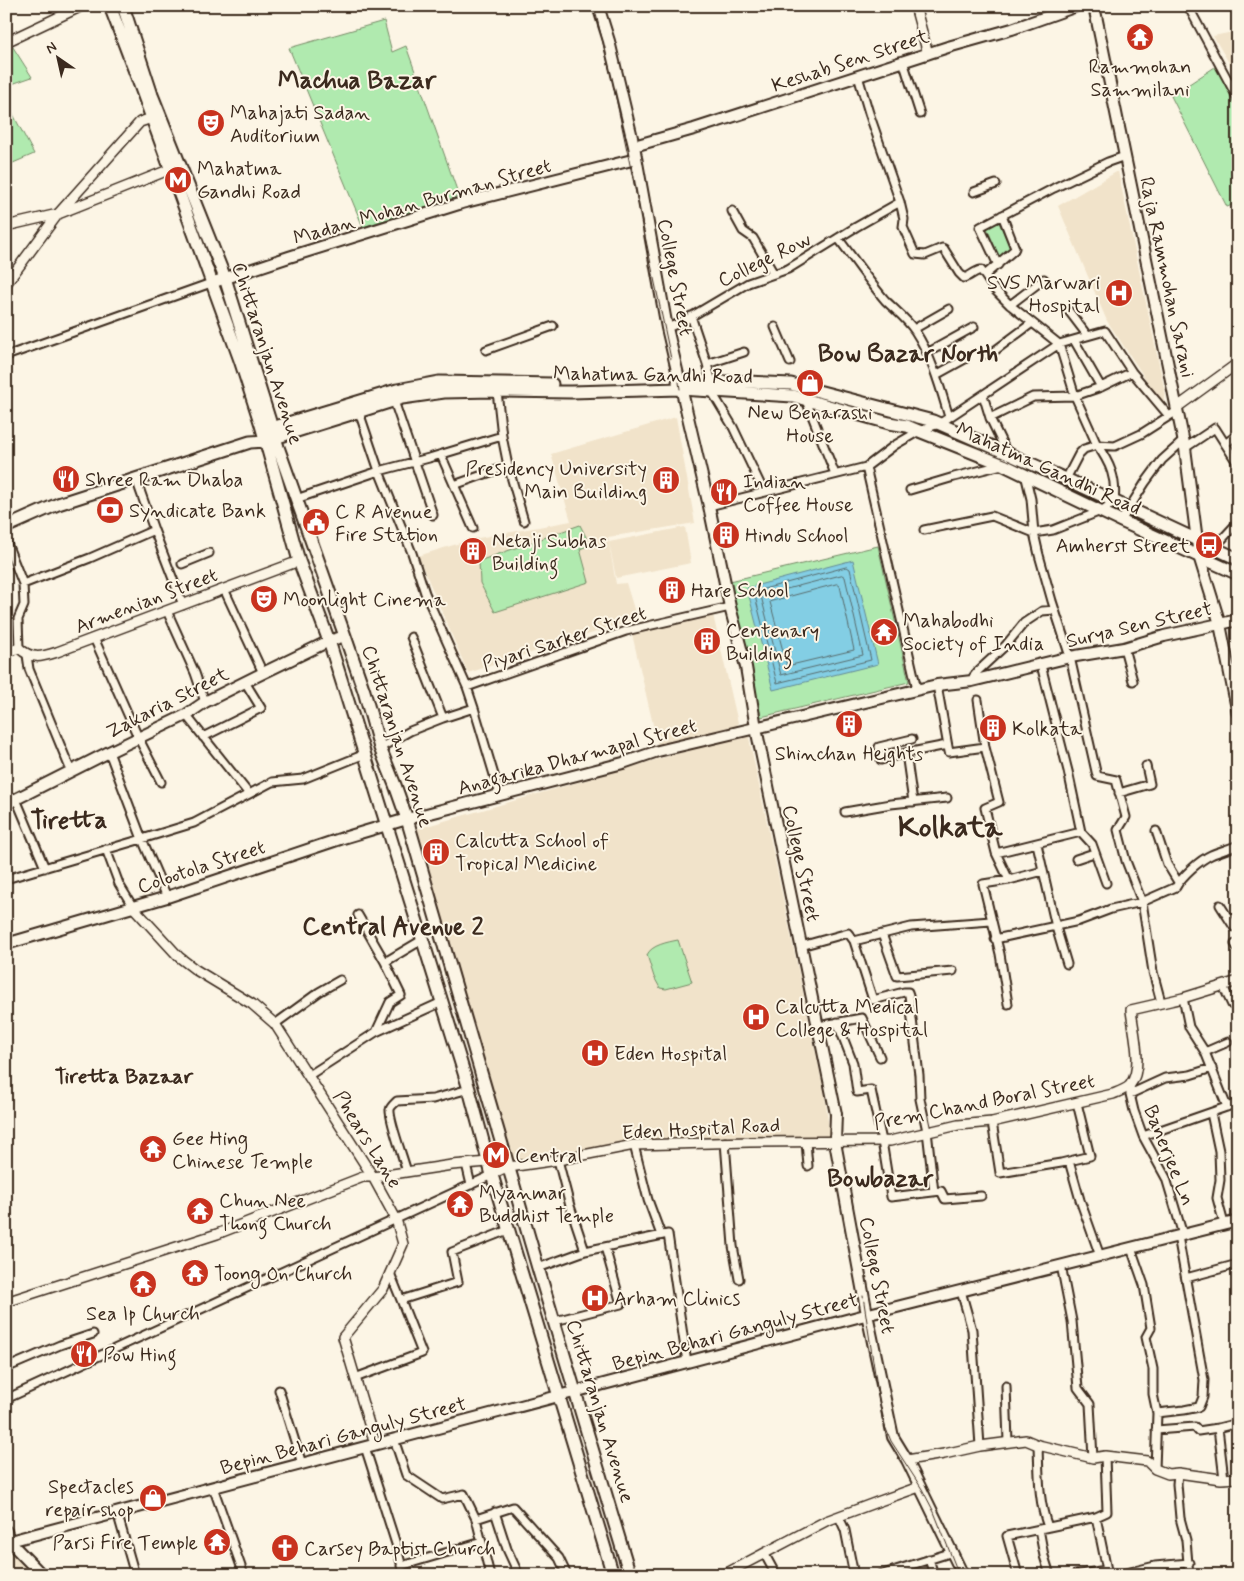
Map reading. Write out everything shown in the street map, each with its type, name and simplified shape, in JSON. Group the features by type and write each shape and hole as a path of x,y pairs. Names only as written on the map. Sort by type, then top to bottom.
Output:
{"main road":[{"path":"110,6 157,119"},
{"name":"Chittaranjan Avenue","path":"123,6 152,95 157,119 176,167 226,278 251,357 266,430 296,499 364,691 380,748 407,819 630,1575"},
{"name":"College Street","path":"598,6 609,41 634,146 633,160 667,328 730,607 746,667 756,728 836,1114 835,1142 867,1314 893,1437 907,1460 963,1575"},
{"name":"Keshab Sen Street","path":"634,146 694,130 903,61 1012,29 1077,6"},
{"name":"Raja Rammohan Sarani","path":"1094,6 1174,412 1184,444 1199,556 1220,624 1238,714"},
{"name":"Madan Mohan Burman Street","path":"211,283 462,203 633,160"},
{"path":"176,167 211,283 266,430 299,561 329,642 388,825 613,1575"},
{"name":"Mahatma Gandhi Road","path":"6,527 58,504 250,442 266,430 397,390 439,382 680,385 793,396 804,393 939,424 1006,459 1025,474 1121,521 1238,574"},
{"name":"Mahatma Gandhi Road","path":"266,430 359,412 394,401 444,392 572,392 680,385"},
{"name":"Mahatma Gandhi Road","path":"804,393 1066,479 1238,559"},
{"name":"Surya Sen Street","path":"756,728 937,685 973,681 1070,657 1124,648 1164,636 1238,620"},
{"name":"Zakaria Street","path":"6,804 138,737 186,715 205,702 263,673 345,636"},
{"name":"Anagarika Dharmapal Street","path":"407,819 658,752 756,728"},
{"name":"Colootola Street","path":"6,944 167,897 342,838 407,819"},
{"name":"Bepin Behari Ganguly Street","path":"8,1541 867,1314 1238,1221"},
{"path":"6,1530 8,1541 42,1575"}],"street":[{"path":"6,42 82,6"},
{"path":"915,6 928,54"},
{"path":"1188,6 1238,100"},
{"path":"903,61 920,114"},
{"path":"858,76 900,202 904,219 903,227 915,254 925,255 942,248 964,278 981,270 994,289 1059,344 1074,396 1097,445 1106,456 1114,474 1116,490 1114,502 1101,511 1053,530 1034,533 992,516 924,530"},
{"path":"6,284 58,214 140,122 157,119"},
{"path":"998,265 980,227 1054,188 1108,162 1125,156"},
{"path":"6,226 58,214 176,167"},
{"path":"974,192 996,184"},
{"name":"College Row","path":"667,328 682,322 748,283 788,269 900,202"},
{"path":"732,211 743,231 753,238 774,274"},
{"path":"985,276 1013,252 1015,248 1002,215"},
{"path":"838,238 867,278 914,329 936,375 949,417"},
{"path":"1010,304 1044,279"},
{"path":"6,356 211,283"},
{"path":"914,329 949,309"},
{"path":"1068,310 1087,335"},
{"path":"691,316 707,364 712,387 764,492"},
{"path":"989,355 1032,323"},
{"path":"486,350 553,326"},
{"path":"775,327 790,362"},
{"path":"927,353 974,327"},
{"path":"708,506 866,467 894,445 919,431 939,424 1059,344 1105,331 1132,372 1174,412"},
{"path":"1074,340 1101,387"},
{"path":"707,364 744,352"},
{"path":"936,375 965,359"},
{"path":"1066,479 1079,454 1084,449 1097,445 1115,446 1141,434 1238,364"},
{"path":"990,418 1033,397 1074,396 1101,387 1132,372"},
{"path":"497,391 502,436 508,466 524,521"},
{"path":"804,393 835,474"},
{"path":"910,490 1006,459 983,394"},
{"path":"394,401 433,516"},
{"path":"359,412 378,471 412,553 425,593 467,687 500,795"},
{"path":"1121,521 1162,460 1184,444 1215,428 1238,464"},
{"path":"1225,444 1238,434"},
{"path":"296,499 378,471 441,455 502,436"},
{"path":"441,455 473,528"},
{"path":"454,485 508,466"},
{"path":"866,467 917,690"},
{"path":"1025,474 1031,499 1034,533 1039,555 1070,657 1097,776 1116,780 1126,817 1118,830 1126,861 1142,902 1153,972 1161,1002"},
{"path":"136,479 183,605"},
{"path":"1214,548 1238,522"},
{"path":"23,584 154,530"},
{"path":"6,541 23,584 24,605 18,619 19,648 27,655 29,669 71,771"},
{"path":"182,564 209,553"},
{"name":"Armenian Street","path":"27,655 40,657 57,652 299,561"},
{"path":"224,589 263,673"},
{"name":"Piyari Sarker Street","path":"467,687 626,631 730,607"},
{"path":"973,681 978,671 1006,645 1024,623 1042,611 1055,610"},
{"path":"168,611 205,702"},
{"path":"411,637 444,718"},
{"path":"94,638 138,737 161,782"},
{"path":"6,653 19,648"},
{"path":"1124,648 1132,681"},
{"path":"1041,665 1068,771 1081,832 1092,844 1106,883"},
{"path":"203,738 261,708 245,682"},
{"path":"937,685 949,752 984,747"},
{"path":"978,700 984,747 999,802 985,808 996,853 1009,880"},
{"path":"380,748 410,732 474,708"},
{"path":"186,715 249,794"},
{"path":"912,738 878,747 881,760 947,745"},
{"path":"108,752 167,897"},
{"path":"906,753 913,802"},
{"path":"6,879 194,823 272,782 304,779 365,754"},
{"path":"1119,794 1150,784 1146,766"},
{"path":"845,812 891,804 947,798"},
{"path":"16,799 45,868"},
{"path":"1156,831 1167,864 1178,882"},
{"path":"996,853 1081,832"},
{"path":"1037,844 1056,927 1067,964"},
{"path":"996,939 1079,922 1111,909 1142,902 1176,886 1195,866 1211,855 1238,846"},
{"path":"106,849 119,884 133,907"},
{"path":"1076,859 1094,853"},
{"path":"1008,1004 996,939 982,884 1009,880 1043,871"},
{"path":"1220,905 1234,927 1238,928"},
{"name":"Phears Lane","path":"133,907 179,957 196,970 252,1004 275,1024 373,1177 396,1219 403,1244 383,1290 343,1337 355,1378 370,1446"},
{"path":"358,915 385,962 401,995 390,1002 376,1032"},
{"path":"854,941 911,927 991,920"},
{"path":"801,946 848,933 854,941 874,1000 908,992 919,1075 920,1100 927,1132 934,1192"},
{"path":"882,934 897,976 953,971"},
{"path":"385,962 422,940"},
{"path":"275,1024 319,992 340,980"},
{"path":"1130,1090 1137,1071 1137,1055 1131,1010 1183,998 1238,980"},
{"path":"1223,986 1232,1005"},
{"path":"1183,998 1189,1027 1205,1052 1227,1107"},
{"path":"308,1076 376,1032 442,1002"},
{"path":"818,1026 862,1018 880,1057"},
{"path":"838,1022 853,1063 857,1092 871,1090 891,1197 934,1192 941,1192 944,1200 981,1196"},
{"path":"1205,1052 1228,1042"},
{"path":"1130,1090 1165,1078 1190,1075 1212,1068"},
{"path":"408,1172 391,1120 390,1110 392,1105 397,1101 433,1099 469,1090"},
{"name":"Prem Chand Boral Street","path":"835,1142 890,1141 958,1125 992,1122 1130,1090"},
{"name":"Banerjee Ln","path":"1130,1090 1143,1136 1166,1178 1181,1235 1186,1278 1204,1380 1204,1397 1199,1407 1157,1413"},
{"path":"992,1122 1000,1173 1069,1161 1090,1156 1077,1103"},
{"path":"1143,1136 1238,1104"},
{"path":"1211,1113 1219,1151 1220,1180 1218,1198 1224,1224"},
{"path":"725,1142 733,1246 739,1279"},
{"name":"Eden Hospital Road","path":"509,1167 558,1160 634,1145 725,1142 835,1142"},
{"path":"806,1142 808,1166"},
{"path":"634,1145 648,1200 661,1235"},
{"path":"558,1160 584,1251"},
{"path":"1069,1161 1080,1200 1100,1256"},
{"path":"6,1302 202,1239 363,1177 488,1162 509,1167"},
{"path":"466,1164 471,1185"},
{"path":"6,1399 509,1167"},
{"path":"401,1300 458,1282 452,1252 508,1230"},
{"path":"538,1268 584,1251 668,1234 687,1362"},
{"path":"555,1321 620,1304 605,1247"},
{"path":"1131,1248 1144,1285 1151,1328 1146,1337 1153,1369 1153,1394 1157,1413 1155,1469"},
{"path":"1186,1278 1238,1264"},
{"path":"1061,1265 1072,1321 1078,1388 1090,1404 1093,1458"},
{"path":"355,1378 422,1353 390,1273"},
{"path":"962,1291 972,1330 980,1446"},
{"path":"6,1368 60,1345 93,1334"},
{"path":"1006,1386 1008,1442"},
{"path":"279,1390 302,1464"},
{"path":"1156,1430 1195,1426 1198,1431 1238,1423"},
{"path":"1218,1428 1224,1478"},
{"path":"394,1439 406,1476 442,1498 464,1494 476,1519 490,1575"},
{"path":"907,1460 980,1446 1026,1440 1038,1445 1093,1458 1105,1456 1147,1461 1155,1469 1168,1474 1178,1473 1238,1478"},
{"path":"1038,1445 1042,1514 1048,1527"},
{"path":"370,1446 404,1575"},
{"path":"1018,1575 1007,1536 1096,1517 1107,1512 1105,1456"},
{"path":"1178,1473 1180,1518 1186,1540 1189,1575"},
{"path":"213,1487 244,1575"},
{"path":"723,1575 826,1521 919,1487"},
{"path":"476,1519 513,1506 559,1558 567,1575"},
{"path":"117,1512 135,1575"},
{"path":"495,1512 507,1549 519,1575"},
{"path":"839,1517 845,1530 854,1575"},
{"path":"1075,1575 1107,1572 1096,1517"},
{"path":"1039,1529 1050,1575"},
{"path":"401,1566 482,1542"},
{"path":"880,1575 953,1552"},
{"path":"764,1554 776,1575"},
{"path":"929,1559 934,1575"},
{"path":"1118,1575 1155,1566 1188,1562"}],"shaded area":[{"path":"1238,31 1238,78 1213,36"},
{"name":"SVS Marwari Hospital","path":"1118,171 1165,392 1163,405 1107,321 1058,206"},
{"path":"676,417 695,523 608,537 616,584 626,583 637,619 468,673 418,556 473,539 571,521 551,454"},
{"name":"Hare School","path":"685,527 691,563 616,578 609,542"},
{"path":"713,615 739,727 658,746 632,634"},
{"path":"748,733 825,1096 830,1139 623,1145 512,1166 413,830"},
{"path":"16,1545 40,1575 6,1575 6,1548"}],"green space":[{"path":"384,21 392,52 406,46 459,196 363,227 289,48"},
{"path":"11,44 32,77 6,86 6,46"},
{"path":"1218,65 1238,113 1238,203 1227,207 1171,96"},
{"path":"6,101 34,154 6,166"},
{"path":"998,220 1011,250 999,257 987,228"},
{"path":"580,525 590,545 580,549 589,582 495,612 480,583 479,561"},
{"path":"878,546 909,682 761,717 730,581"},
{"path":"678,940 692,982 666,989 660,988 654,977 647,955 656,946"}],"water":[{"path":"853,560 878,664 773,690 747,588"}],"tram line":[{"path":"594,6 613,84 671,359"},
{"path":"679,382 680,389"},
{"path":"863,1296 882,1419 891,1441 922,1489 934,1512 959,1575"}],"place":[{"name":"Rammohan Sammilani","path":"1140,37"},
{"name":"Mahajati Sadan Auditorium","path":"211,123"},
{"name":"Mahatma Gandhi Road","path":"178,180"},
{"name":"SVS Marwari Hospital","path":"1119,293"},
{"name":"New Benarashi House","path":"810,383"},
{"name":"Shree Ram Dhaba","path":"66,479"},
{"name":"Presidency University Main Building","path":"666,480"},
{"name":"Indian Coffee House","path":"724,492"},
{"name":"Syndicate Bank","path":"110,510"},
{"name":"C R Avenue Fire Station","path":"316,522"},
{"name":"Hindu School","path":"726,535"},
{"name":"Amherst Street","path":"1209,545"},
{"name":"Netaji Subhas Building","path":"473,551"},
{"name":"Hare School","path":"672,590"},
{"name":"Moonlight Cinema","path":"264,599"},
{"name":"Mahabodhi Society of India","path":"884,632"},
{"name":"Centenary Building","path":"707,641"},
{"name":"Shinchan Heights","path":"849,724"},
{"name":"Kolkata","path":"993,728"},
{"name":"Calcutta School of Tropical Medicine","path":"436,852"},
{"name":"Calcutta Medical College & Hospital","path":"756,1017"},
{"name":"Eden Hospital","path":"595,1053"},
{"name":"Gee Hing Chinese Temple","path":"153,1149"},
{"name":"Central","path":"496,1155"},
{"name":"Myanmar Buddhist Temple","path":"460,1204"},
{"name":"Chun Nee Thong Church","path":"200,1211"},
{"name":"Toong On Church","path":"195,1273"},
{"name":"Sea Ip Church","path":"143,1284"},
{"name":"Arham Clinics","path":"595,1298"},
{"name":"Pow Hing","path":"84,1354"},
{"name":"Spectacles repair shop","path":"153,1498"},
{"name":"Parsi Fire Temple","path":"217,1542"},
{"name":"Carsey Baptist Church","path":"285,1548"}],"district":[{"name":"Machua Bazar","path":"357,79"},
{"name":"Bow Bazar North","path":"908,352"},
{"name":"Tiretta","path":"69,819"},
{"name":"Kolkata","path":"950,826"},
{"name":"Central Avenue 2","path":"393,925"},
{"name":"Tiretta Bazaar","path":"124,1076"},
{"name":"Bowbazar","path":"880,1177"}]}
